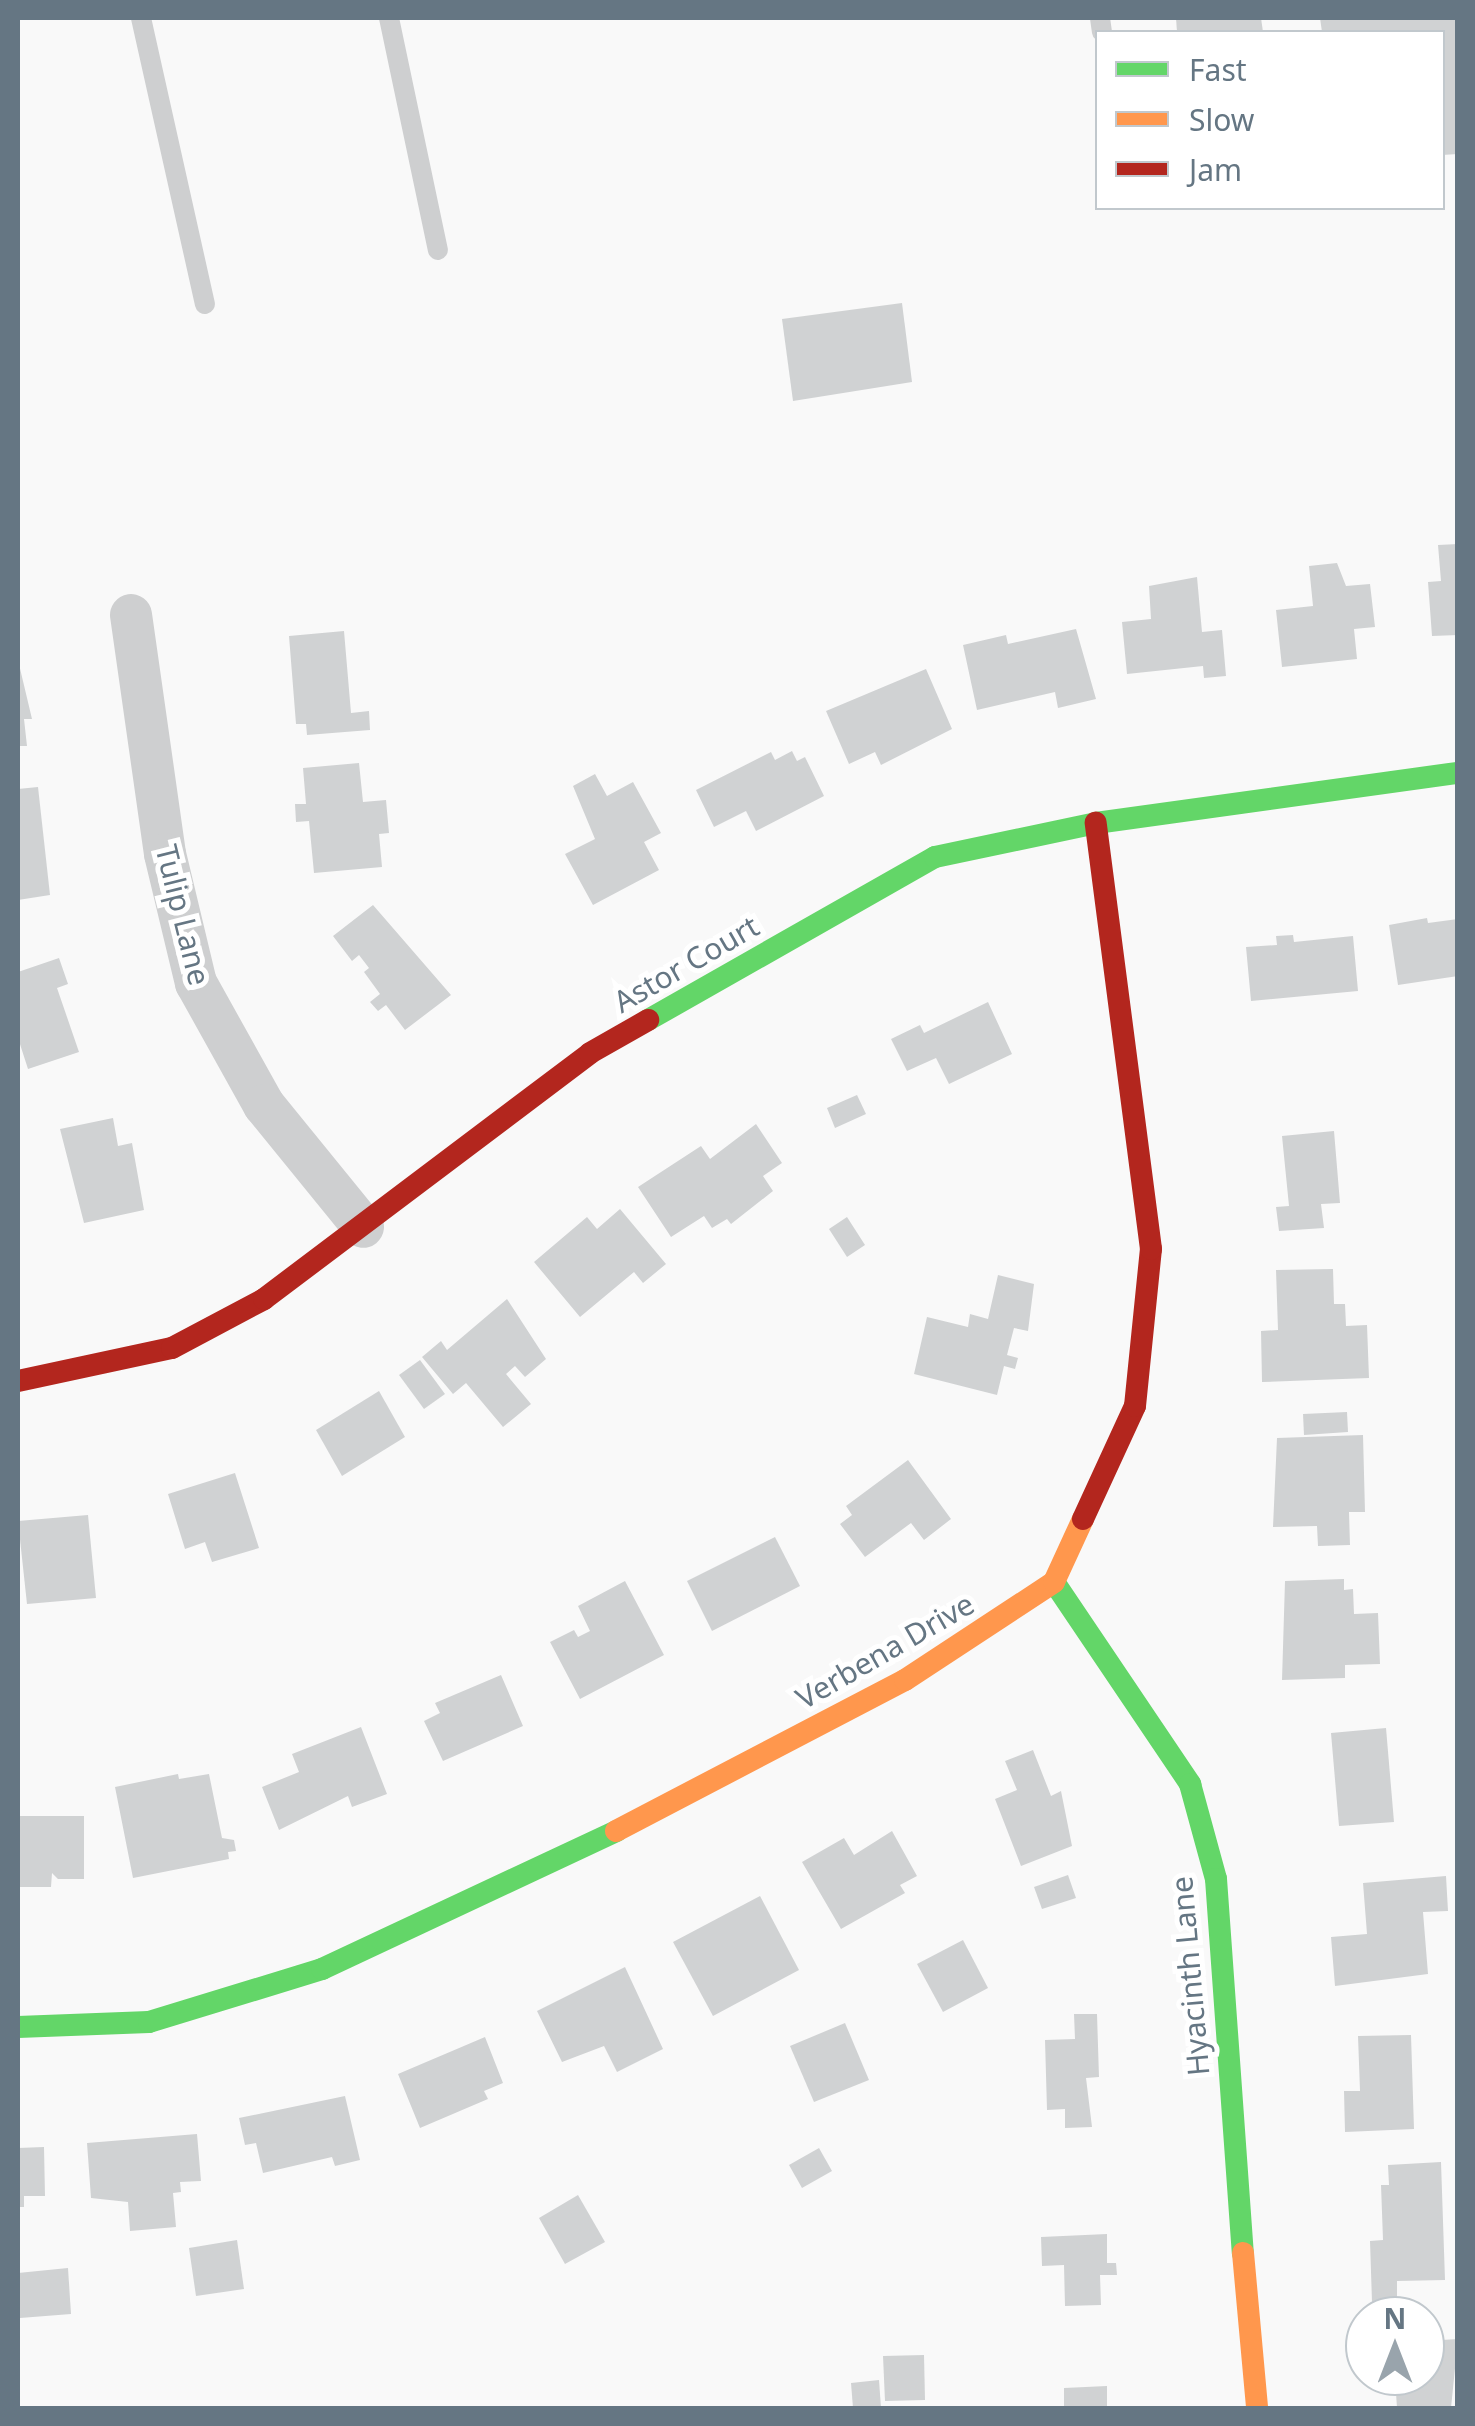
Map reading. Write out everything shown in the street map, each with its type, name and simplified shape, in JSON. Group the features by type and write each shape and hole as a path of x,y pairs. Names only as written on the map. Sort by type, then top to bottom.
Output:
{"street":[{"name":"Tulip Lane","path":"131,615 165,854 196,984 264,1105 363,1227"},
{"name":"Astor Court","path":"18,1381 73,1374 172,1348 264,1299 590,1053 935,857 1096,824 1458,773"},
{"path":"1054,1582 1135,1406 1152,1249 1096,824"},
{"name":"Verbena Drive","path":"18,2027 149,2022 322,1969 611,1834 905,1680 1054,1582"},
{"name":"Hyacinth Lane","path":"1054,1582 1190,1784 1216,1878 1219,1988 1257,2408"}],"lane":[{"path":"141,18 205,304"},
{"path":"390,18 438,250"}],"building":[{"path":"1176,18 1261,18 1263,30 1177,30"},
{"path":"1320,18 1458,18 1458,154 1445,155 1445,30 1322,30"},
{"path":"902,303 912,382 793,401 782,319"},
{"path":"1458,544 1458,635 1432,636 1428,582 1441,581 1438,545"},
{"path":"1337,563 1346,586 1370,584 1375,627 1354,629 1357,659 1282,667 1276,610 1313,606 1309,566"},
{"path":"1197,577 1202,632 1222,630 1226,676 1204,678 1203,666 1127,674 1122,622 1151,619 1149,586"},
{"path":"1076,629 1096,699 1058,708 1055,692 977,710 963,645 1006,635 1008,644"},
{"path":"344,631 351,713 369,711 370,730 307,735 306,724 296,724 289,636"},
{"path":"18,660 32,719 24,719 27,746 18,746"},
{"path":"926,669 952,729 881,765 875,752 849,764 826,711"},
{"path":"792,751 797,761 805,757 824,796 756,831 746,811 714,827 696,790 771,752 775,760"},
{"path":"359,763 363,802 386,800 389,833 379,834 382,867 314,873 309,821 296,822 295,804 306,804 303,768"},
{"path":"595,774 607,796 633,782 661,833 644,842 659,870 593,905 565,854 595,839 573,786"},
{"path":"38,787 50,895 18,900 18,789"},
{"path":"373,905 451,995 405,1030 386,1005 378,1011 370,1002 380,994 364,972 369,968 359,955 352,961 333,936"},
{"path":"1427,918 1428,923 1458,919 1458,976 1398,985 1389,925"},
{"path":"1293,935 1294,942 1353,936 1358,991 1251,1001 1246,947 1277,945 1276,936"},
{"path":"59,958 68,984 57,988 79,1052 28,1069 18,1038 18,972"},
{"path":"988,1002 1012,1054 949,1084 936,1058 907,1071 891,1039 920,1025 924,1033"},
{"path":"857,1095 866,1114 835,1128 827,1108"},
{"path":"113,1118 118,1146 132,1143 144,1210 84,1223 60,1129"},
{"path":"756,1124 782,1163 763,1176 773,1191 731,1224 727,1219 712,1228 704,1216 671,1237 638,1187 701,1146 710,1159"},
{"path":"1334,1131 1340,1203 1321,1204 1324,1228 1279,1231 1276,1207 1289,1206 1282,1136"},
{"path":"620,1209 666,1264 643,1283 634,1272 580,1317 534,1262 587,1217 597,1229"},
{"path":"847,1217 865,1245 847,1257 829,1229"},
{"path":"1333,1269 1334,1304 1345,1304 1346,1326 1367,1325 1369,1378 1262,1382 1261,1331 1278,1330 1276,1270"},
{"path":"998,1275 1034,1284 1028,1331 1014,1328 1007,1355 1018,1358 1015,1369 1004,1366 997,1395 914,1374 927,1317 968,1327 970,1314 988,1319"},
{"path":"507,1299 546,1359 525,1377 515,1366 506,1374 531,1404 503,1427 466,1383 453,1394 422,1357 441,1341 447,1350"},
{"path":"420,1360 445,1394 424,1409 399,1375"},
{"path":"379,1391 405,1437 342,1476 316,1430"},
{"path":"1347,1412 1348,1432 1304,1435 1303,1414"},
{"path":"1363,1435 1365,1512 1349,1512 1350,1545 1318,1546 1317,1526 1273,1527 1277,1438"},
{"path":"908,1460 951,1519 924,1540 911,1523 865,1557 840,1524 852,1515 846,1506"},
{"path":"235,1473 259,1548 212,1562 205,1542 185,1549 168,1494"},
{"path":"88,1515 96,1598 27,1604 18,1521"},
{"path":"775,1537 800,1586 712,1631 687,1581"},
{"path":"1344,1579 1344,1590 1353,1589 1354,1614 1378,1613 1380,1664 1345,1665 1345,1678 1282,1680 1285,1581"},
{"path":"625,1581 664,1655 580,1699 550,1642 574,1630 578,1637 590,1631 578,1606"},
{"path":"501,1675 523,1726 443,1761 424,1721 440,1713 435,1703"},
{"path":"361,1727 387,1794 352,1807 348,1796 279,1830 262,1787 299,1772 292,1754"},
{"path":"1386,1728 1394,1822 1339,1826 1331,1733"},
{"path":"1033,1750 1051,1796 1061,1791 1072,1846 1021,1866 995,1799 1017,1790 1005,1761"},
{"path":"178,1774 179,1779 209,1774 222,1838 234,1840 236,1851 228,1852 229,1859 133,1878 115,1787"},
{"path":"18,1816 84,1816 84,1879 58,1879 52,1873 51,1887 18,1887"},
{"path":"892,1831 917,1876 900,1885 905,1893 841,1929 802,1862 844,1838 854,1855"},
{"path":"1068,1875 1076,1898 1042,1909 1034,1887"},
{"path":"1446,1876 1448,1911 1423,1912 1428,1974 1335,1986 1331,1937 1367,1934 1363,1883"},
{"path":"760,1896 799,1970 713,2016 673,1942"},
{"path":"963,1940 988,1988 943,2012 917,1964"},
{"path":"625,1967 663,2049 617,2072 604,2046 562,2062 537,2011"},
{"path":"1074,2014 1097,2014 1099,2077 1086,2078 1092,2127 1065,2128 1065,2109 1047,2110 1045,2040 1075,2039"},
{"path":"845,2023 869,2080 814,2102 790,2046"},
{"path":"1411,2035 1414,2129 1345,2132 1344,2091 1360,2091 1358,2036"},
{"path":"485,2037 503,2083 484,2091 488,2099 420,2128 398,2074"},
{"path":"345,2096 360,2160 335,2166 332,2157 263,2173 256,2143 245,2145 239,2118"},
{"path":"197,2134 201,2181 180,2182 181,2192 173,2193 176,2227 130,2231 128,2202 91,2198 87,2143"},
{"path":"44,2147 45,2196 24,2196 24,2207 18,2207 18,2148"},
{"path":"819,2148 832,2171 802,2188 789,2165"},
{"path":"1441,2162 1445,2280 1397,2281 1397,2296 1372,2296 1370,2241 1383,2240 1381,2185 1389,2185 1388,2165"},
{"path":"578,2195 605,2242 565,2264 539,2218"},
{"path":"1107,2234 1107,2263 1116,2263 1117,2275 1100,2275 1101,2305 1065,2306 1064,2265 1042,2266 1041,2237"},
{"path":"237,2240 244,2289 196,2296 189,2248"},
{"path":"68,2268 71,2314 20,2318 18,2273"},
{"path":"1458,2339 1451,2408 1397,2408 1396,2396 1445,2396 1445,2340"},
{"path":"924,2355 925,2400 885,2401 883,2356"},
{"path":"879,2380 881,2408 853,2408 851,2383"},
{"path":"1107,2386 1107,2408 1064,2408 1064,2388"}],"traffic: fast":[{"path":"648,1020 935,857 1096,823 1458,773"},
{"path":"1054,1582 1190,1784 1216,1879 1243,2253"},
{"path":"18,2027 149,2022 322,1969 616,1831"}],"traffic: slow":[{"path":"616,1831 905,1680 1054,1582 1083,1519"},
{"path":"1243,2253 1257,2408"}],"traffic: jam":[{"path":"1083,1519 1135,1406 1151,1249 1096,823"},
{"path":"18,1381 172,1348 264,1299 590,1053 648,1020"}]}
